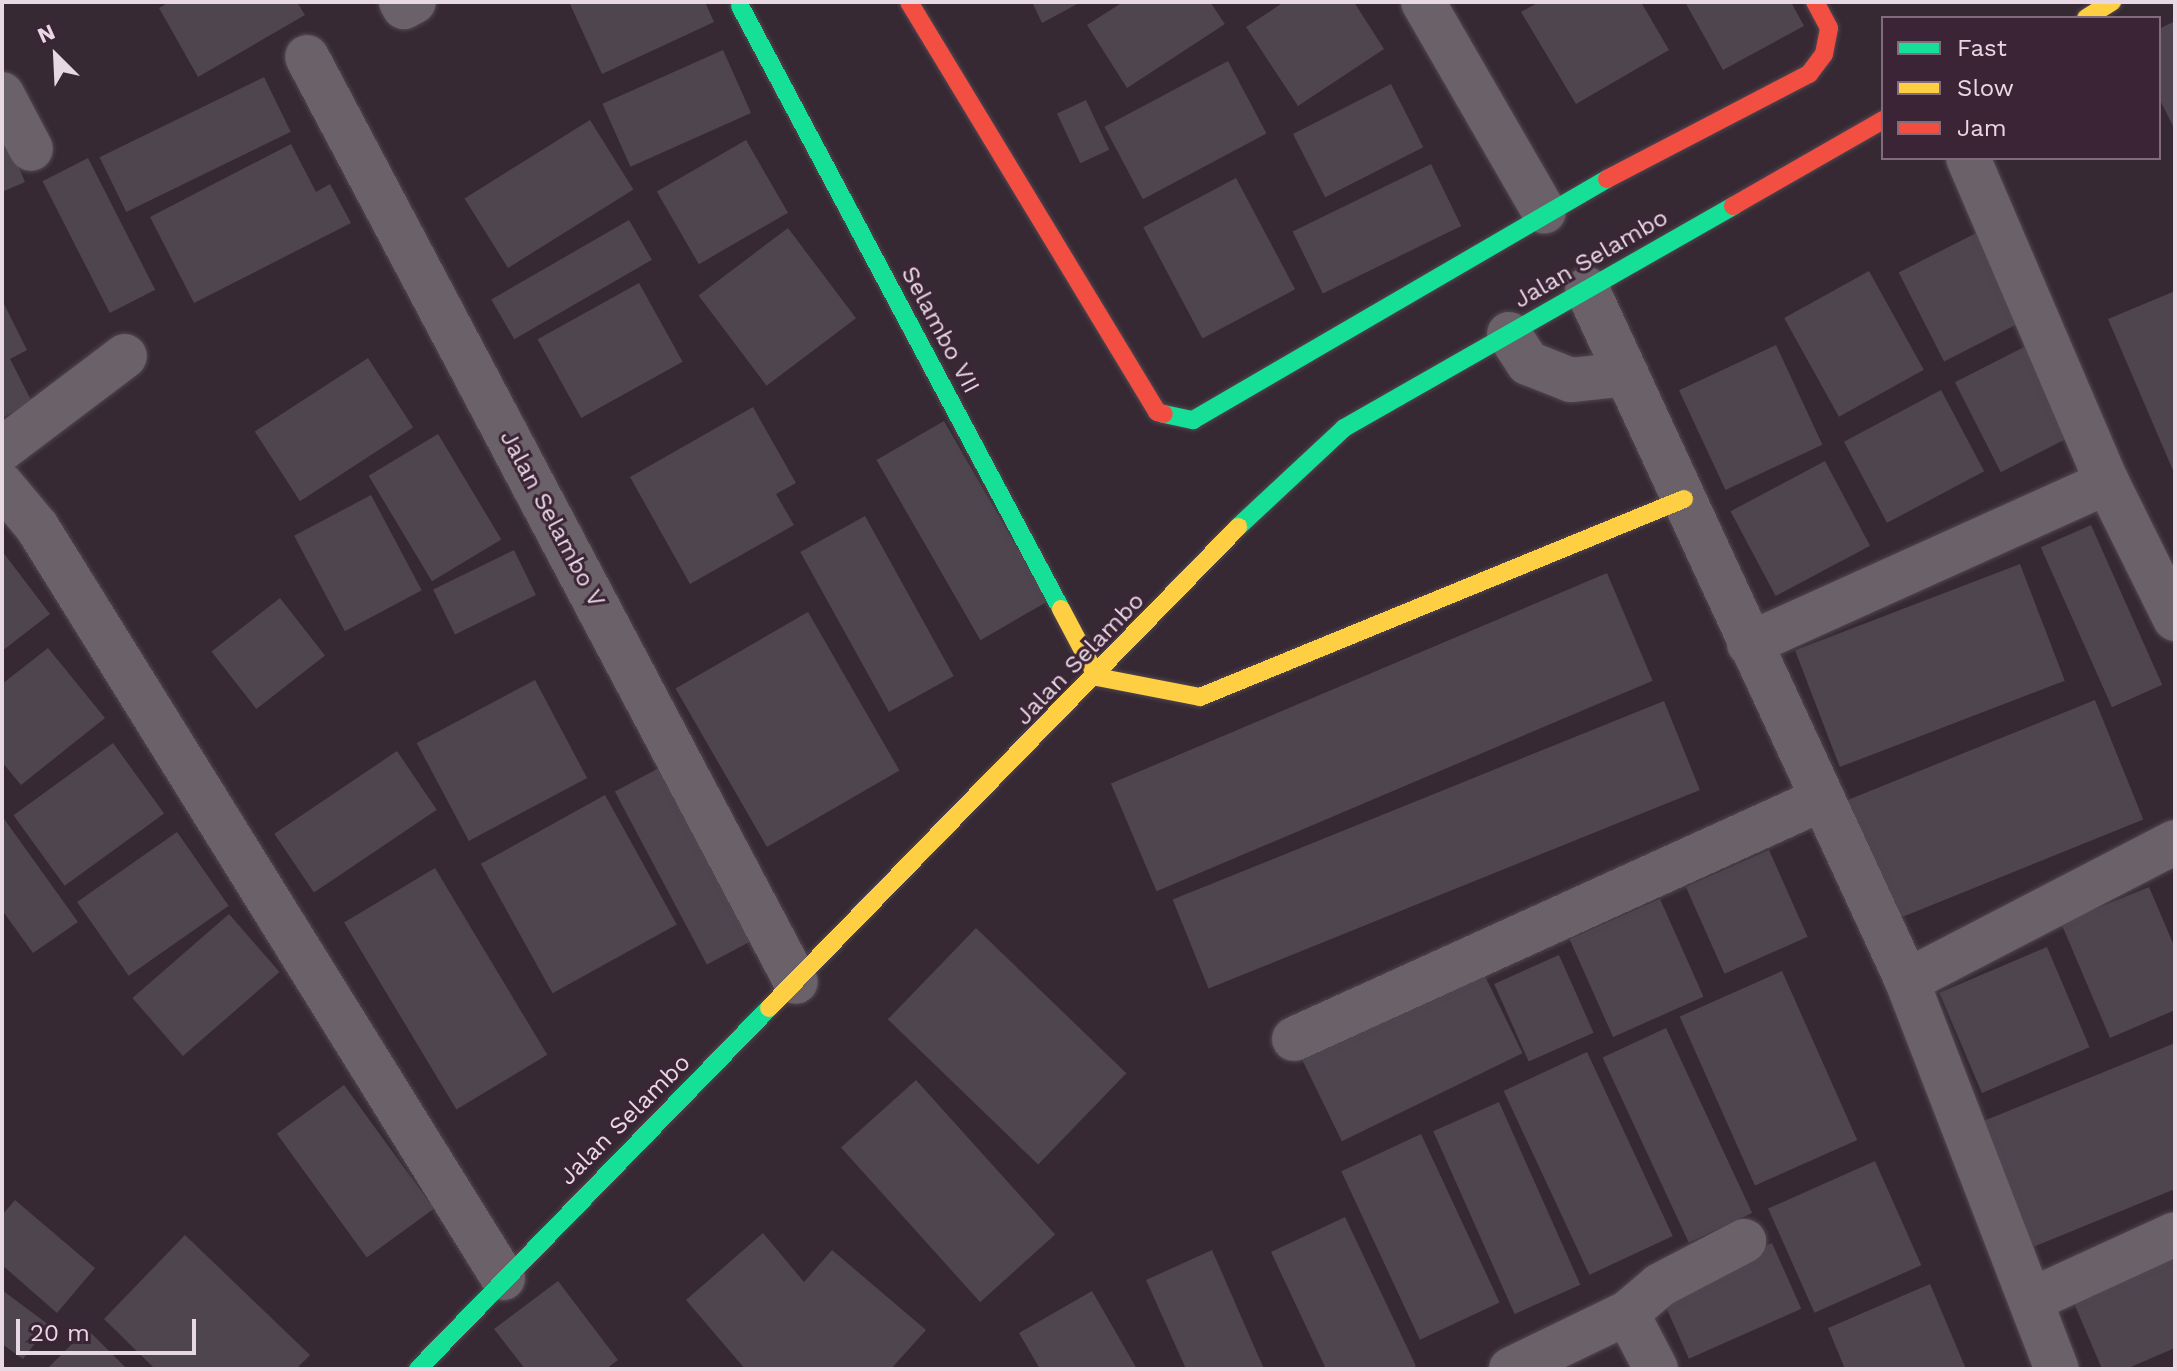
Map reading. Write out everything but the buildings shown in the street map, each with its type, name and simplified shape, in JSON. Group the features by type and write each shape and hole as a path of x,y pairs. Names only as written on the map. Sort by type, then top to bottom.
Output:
{"street":[{"path":"401,2 404,7 414,2"},
{"path":"909,2 1157,412 1193,420 1544,212 1809,74 1824,54 1829,28 1815,2"},
{"path":"1423,2 1544,212"},
{"path":"2089,16 2112,2"},
{"name":"Selambo VII","path":"740,6 1097,677"},
{"name":"Jalan Selambo V","path":"307,57 796,982"},
{"path":"2,94 31,149"},
{"name":"Jalan Selambo","path":"418,1369 503,1278 1097,677 1239,526 1344,428 1881,121"},
{"path":"1969,160 2107,482 2175,619"},
{"path":"1587,289 1907,981 2057,1369"},
{"path":"1509,334 1528,363 1571,380 1627,374"},
{"path":"2,449 125,356"},
{"path":"1749,644 2107,482"},
{"path":"2,485 37,527 503,1278"},
{"path":"1097,677 1200,697 1218,693 1684,499"},
{"path":"1294,1039 1822,799"},
{"path":"1907,981 2175,842"},
{"path":"2031,1300 2175,1234"},
{"path":"1511,1369 1627,1313 1660,1285 1744,1241"},
{"path":"1627,1313 1656,1369"}],"traffic: fast":[{"path":"740,6 1061,609"},
{"path":"1164,414 1193,420 1607,179"},
{"path":"1238,527 1344,428 1733,206"},
{"path":"418,1369 769,1008"}],"traffic: slow":[{"path":"2089,16 2112,2"},
{"path":"1061,609 1097,677 1200,697 1684,499"},
{"path":"769,1008 1238,527"}],"traffic: jam":[{"path":"909,2 1157,412 1164,414"},
{"path":"1607,179 1809,74 1824,54 1829,28 1815,2"},
{"path":"1733,206 1881,121"}]}
